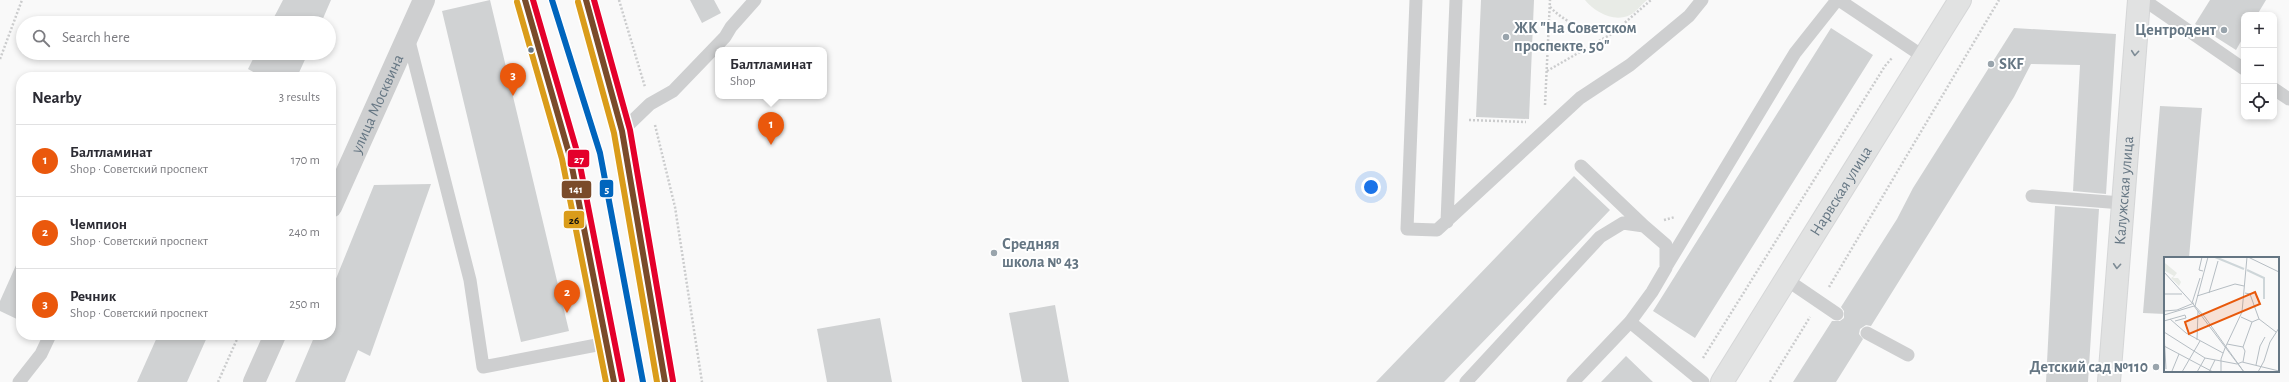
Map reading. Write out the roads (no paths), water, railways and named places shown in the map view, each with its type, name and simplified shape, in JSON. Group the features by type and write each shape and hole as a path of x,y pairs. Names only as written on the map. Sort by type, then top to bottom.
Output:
{"main road":[{"path":"525,0 570,157 614,382"},
{"path":"586,0 622,131 665,382"},
{"name":"Нарвская улица","path":"1722,382 1787,280 1960,0"},
{"name":"Калужская улица","path":"2109,382 2139,0"}],"street":[{"name":"улица Москвина","path":"336,196 424,0"},
{"path":"254,382 273,340"}],"lane":[{"path":"715,47 725,37 731,27 756,0"},
{"path":"1416,0 1407,229 1438,230 1548,124 1580,98 1630,65 1689,16 1702,0"},
{"path":"1447,222 1456,0"},
{"path":"1573,382 1630,322 1652,292 1795,53 1838,0 1924,57"},
{"path":"2144,0 2241,66"},
{"path":"408,35 470,280 483,367 607,343"},
{"path":"622,131 650,104 673,91 715,47"},
{"path":"2277,91 2289,99"},
{"path":"1581,166 1666,245 1666,268"},
{"path":"2032,196 2122,203"},
{"path":"1466,382 1600,237 1623,222 1644,226"},
{"path":"1787,280 1837,314"},
{"path":"1630,322 1703,382"},
{"path":"1867,333 1908,355"},
{"path":"19,382 40,354 47,340"}],"place":[{"name":"Центродент","path":"2224,30"},
{"name":"ЖК \"На Советском проспекте, 50\"","path":"1506,37"},
{"name":"SKF","path":"1991,64"},
{"name":"Речник","path":"513,96"},
{"name":"Балтламинат","path":"771,145"},
{"name":"Средняя школа № 43","path":"994,253"},
{"name":"Чемпион","path":"567,313"},
{"name":"Детский сад №110","path":"2156,367"}]}
